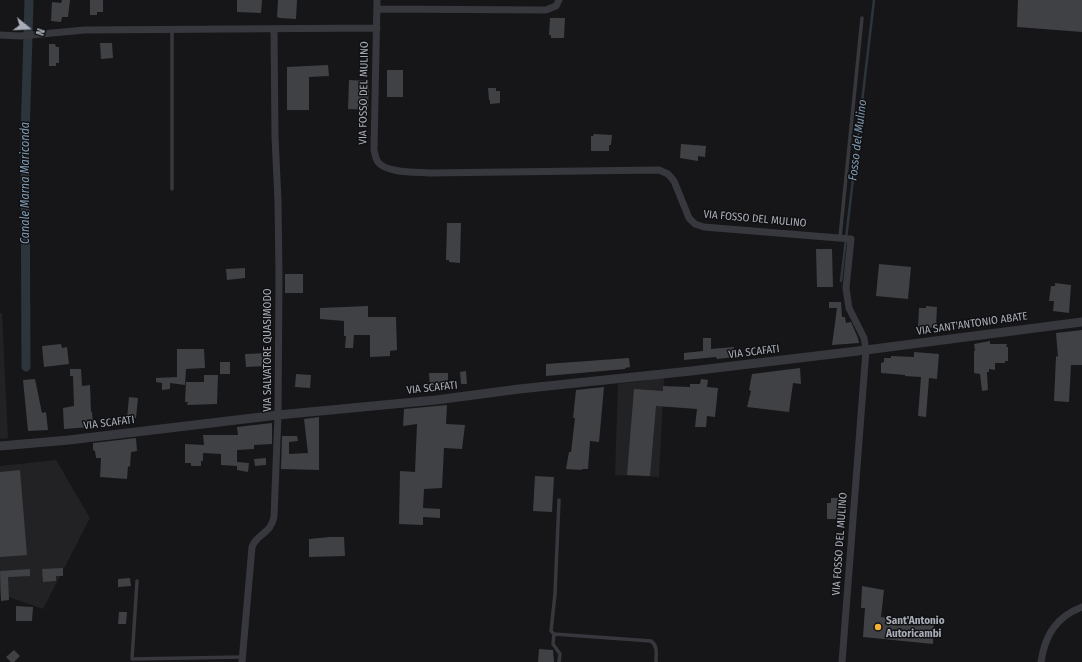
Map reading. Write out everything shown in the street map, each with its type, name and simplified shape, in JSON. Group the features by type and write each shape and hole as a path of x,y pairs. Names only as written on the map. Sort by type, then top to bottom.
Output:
{"street":[{"name":"VIA FOSSO DEL MULINO","path":"377,0 374,150 377,161 382,166 394,170 429,174 659,170 668,174 674,181 689,218 695,224 704,227 851,239 846,288 849,308 864,338 866,350 842,662"},
{"path":"377,9 546,10 556,6 559,0"},
{"path":"0,35 20,36 85,30 377,28"},
{"name":"VIA SALVATORE QUASIMODO","path":"242,660 252,547 258,537 269,529 274,517 278,415 279,278 274,29"},
{"name":"VIA SANT'ANTONIO ABATE","path":"866,350 1082,322"},
{"name":"VIA SCAFATI","path":"0,446 69,440 278,415 436,400 519,389 691,371 866,350"},
{"path":"1041,662 1047,637 1054,626 1068,614 1082,607"}],"lane":[{"path":"840,237 862,18"},
{"path":"172,30 172,189"},
{"path":"559,500 555,594 551,631 554,634 553,644 560,654 560,662"},
{"path":"137,581 132,659 242,660"},
{"path":"554,634 651,641 657,648 656,662"}],"shaded area":[{"path":"0,313 2,313 8,438 0,439"},
{"path":"664,378 659,477 615,475 618,384"},
{"path":"56,460 90,518 43,609 0,594 0,466"}],"building":[{"path":"62,0 70,0 68,17 62,17 61,22 51,21 52,2 61,3"},
{"path":"90,0 103,0 103,12 97,12 97,15 90,15"},
{"path":"237,0 262,0 261,13 237,12"},
{"path":"278,0 297,0 296,19 277,17"},
{"path":"1018,0 1082,0 1082,32 1017,27"},
{"path":"550,18 565,18 564,38 551,38 551,35 549,35"},
{"path":"100,43 112,43 113,58 101,59"},
{"path":"49,44 55,44 56,47 59,47 59,63 56,63 56,66 49,66"},
{"path":"328,65 329,76 309,77 309,110 287,110 287,67"},
{"path":"387,70 403,70 403,97 387,97"},
{"path":"349,80 369,81 368,110 348,109"},
{"path":"488,88 496,88 496,91 500,91 500,103 490,104"},
{"path":"594,134 612,135 609,151 591,151 591,136"},
{"path":"681,144 706,146 705,157 698,156 698,161 680,158"},
{"path":"447,223 461,223 460,263 449,262 449,260 446,260"},
{"path":"816,249 832,249 833,287 817,287"},
{"path":"879,264 911,267 908,299 876,296"},
{"path":"245,268 245,278 227,280 226,269"},
{"path":"285,274 303,274 303,293 285,293"},
{"path":"1055,283 1071,285 1069,313 1053,311 1054,301 1049,301 1051,286 1055,286"},
{"path":"829,302 841,302 842,317 845,317 846,323 851,322 859,343 832,345 837,308 829,308"},
{"path":"368,306 368,317 396,317 397,350 390,351 390,356 370,357 370,335 354,335 353,348 345,348 346,336 344,336 344,321 320,319 320,308"},
{"path":"926,306 937,307 936,328 918,327 919,308 926,308"},
{"path":"1082,330 1082,365 1071,365 1069,402 1054,401 1056,356 1058,357 1056,333"},
{"path":"703,338 711,338 711,349 734,347 735,357 684,360 684,353 703,351"},
{"path":"990,341 990,344 1007,344 1008,361 1005,361 1005,363 995,363 995,370 989,369 989,372 987,372 988,390 982,391 980,374 974,373 974,344"},
{"path":"61,344 62,348 67,347 69,364 44,367 42,346"},
{"path":"177,349 204,349 205,368 186,369 185,385 170,383 170,389 162,390 162,383 156,382 156,378 177,377"},
{"path":"914,352 939,354 937,379 929,378 926,417 918,416 921,377 881,373 881,363 884,362 884,358 891,358 891,356 914,357"},
{"path":"268,353 269,360 267,361 267,366 246,367 245,354"},
{"path":"629,358 630,367 625,369 546,376 546,364"},
{"path":"220,362 230,362 230,374 220,374"},
{"path":"800,368 801,384 793,383 789,412 747,407 751,391 749,390 752,374"},
{"path":"70,369 81,369 82,386 90,385 93,424 91,427 64,429 63,408 74,406 73,376 70,376"},
{"path":"466,371 467,384 461,384 460,372"},
{"path":"429,373 448,373 448,386 430,387"},
{"path":"296,374 311,375 310,388 295,387"},
{"path":"204,375 218,375 217,404 187,405 188,402 185,402 186,382 204,382"},
{"path":"35,379 42,413 46,412 48,430 28,431 23,380"},
{"path":"701,379 708,380 707,387 718,388 715,417 707,416 706,427 695,427 697,409 656,406 650,476 627,475 634,389 663,391 663,386 690,387 690,384 700,384"},
{"path":"604,387 599,442 590,441 588,469 566,469 569,452 571,452 575,418 573,418 576,390"},
{"path":"129,397 138,398 136,418 127,418"},
{"path":"447,405 446,424 465,425 462,449 444,448 442,488 424,489 423,508 440,509 440,518 423,517 423,525 399,524 400,471 415,472 417,424 403,426 404,409"},
{"path":"319,417 319,470 281,469 282,436 297,436 298,441 289,442 289,454 308,453 304,419"},
{"path":"272,423 272,444 254,445 254,449 237,450 237,466 221,465 221,454 203,453 203,461 201,461 201,466 191,466 191,463 185,463 185,444 204,445 203,435 238,435 237,427"},
{"path":"136,438 137,451 131,452 130,467 128,466 127,479 100,477 101,458 96,458 95,451 93,450 93,443"},
{"path":"266,458 266,465 255,466 254,459"},
{"path":"237,462 249,463 248,472 237,470"},
{"path":"20,470 27,555 0,557 0,472"},
{"path":"535,476 554,477 552,512 533,511"},
{"path":"831,498 839,498 840,514 838,514 838,519 827,519 827,503 831,503"},
{"path":"344,537 345,556 309,557 309,539"},
{"path":"63,568 63,576 56,576 56,581 43,582 42,569"},
{"path":"30,569 30,576 8,577 9,600 1,601 0,571"},
{"path":"130,578 131,586 118,587 118,579"},
{"path":"862,586 884,590 881,617 934,623 933,644 863,637 865,608 861,608"},
{"path":"16,606 33,607 32,621 16,621"},
{"path":"119,612 127,612 126,624 118,624"},
{"path":"539,649 553,650 554,662 538,662"},
{"path":"14,650 20,656 14,662 11,662 6,657"}],"waterway":[{"name":"Canale Marna Mariconda","path":"26,367 25,139 29,0"},
{"name":"Fosso del Mulino","path":"841,281 874,0"}],"place":[{"name":"Sant'Antonio Autoricambi","path":"878,627"}]}
